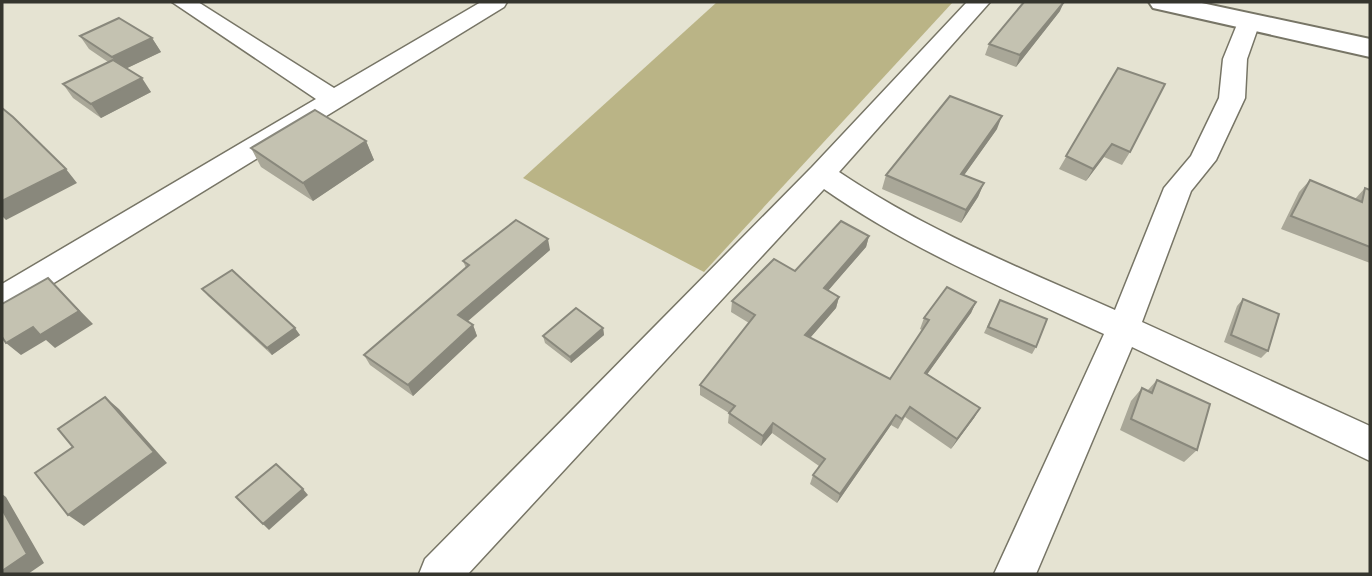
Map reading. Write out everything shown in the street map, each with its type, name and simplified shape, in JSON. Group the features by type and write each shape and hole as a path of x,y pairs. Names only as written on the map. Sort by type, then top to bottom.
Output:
{"street":[{"path":"7,288 496,2"},
{"path":"440,574 821,174 979,2"},
{"path":"1162,2 1370,48"},
{"path":"192,3 333,99"},
{"path":"1015,574 1139,292 1178,188 1202,160 1232,98 1235,59 1249,22"},
{"path":"821,174 873,209 938,245 1122,327 1370,444"}],"shaded area":[{"path":"717,2 953,2 704,272 523,178"}],"building":[{"path":"1024,2 1064,2 1020,55 989,44"},
{"path":"119,18 152,38 112,57 80,36"},
{"path":"113,60 142,78 91,104 63,84"},
{"path":"1118,68 1165,84 1130,152 1112,144 1093,169 1066,156"},
{"path":"950,96 1002,116 961,174 984,183 966,210 886,175"},
{"path":"2,108 66,169 2,201"},
{"path":"315,110 366,141 303,183 251,148"},
{"path":"1310,180 1362,202 1365,188 1370,190 1370,247 1291,216"},
{"path":"516,220 548,239 458,315 473,325 408,385 364,355 469,265 463,261"},
{"path":"841,221 869,236 824,288 839,297 805,335 890,379 929,320 924,318 947,287 976,302 925,373 980,408 957,439 910,407 902,419 896,415 840,494 813,475 825,459 773,423 763,436 729,413 735,406 700,385 755,315 732,301 774,259 795,271"},
{"path":"232,270 295,328 267,348 202,289"},
{"path":"48,278 79,311 40,335 33,327 6,343 2,337 2,304"},
{"path":"1243,299 1279,314 1268,351 1231,335"},
{"path":"1000,300 1047,319 1036,347 988,327"},
{"path":"576,308 603,328 570,357 543,336"},
{"path":"1157,380 1210,404 1197,450 1131,419 1142,388 1152,393"},
{"path":"105,397 154,452 68,515 35,473 73,447 58,429"},
{"path":"276,464 303,489 263,524 236,497"},
{"path":"2,509 27,554 2,571"}]}
